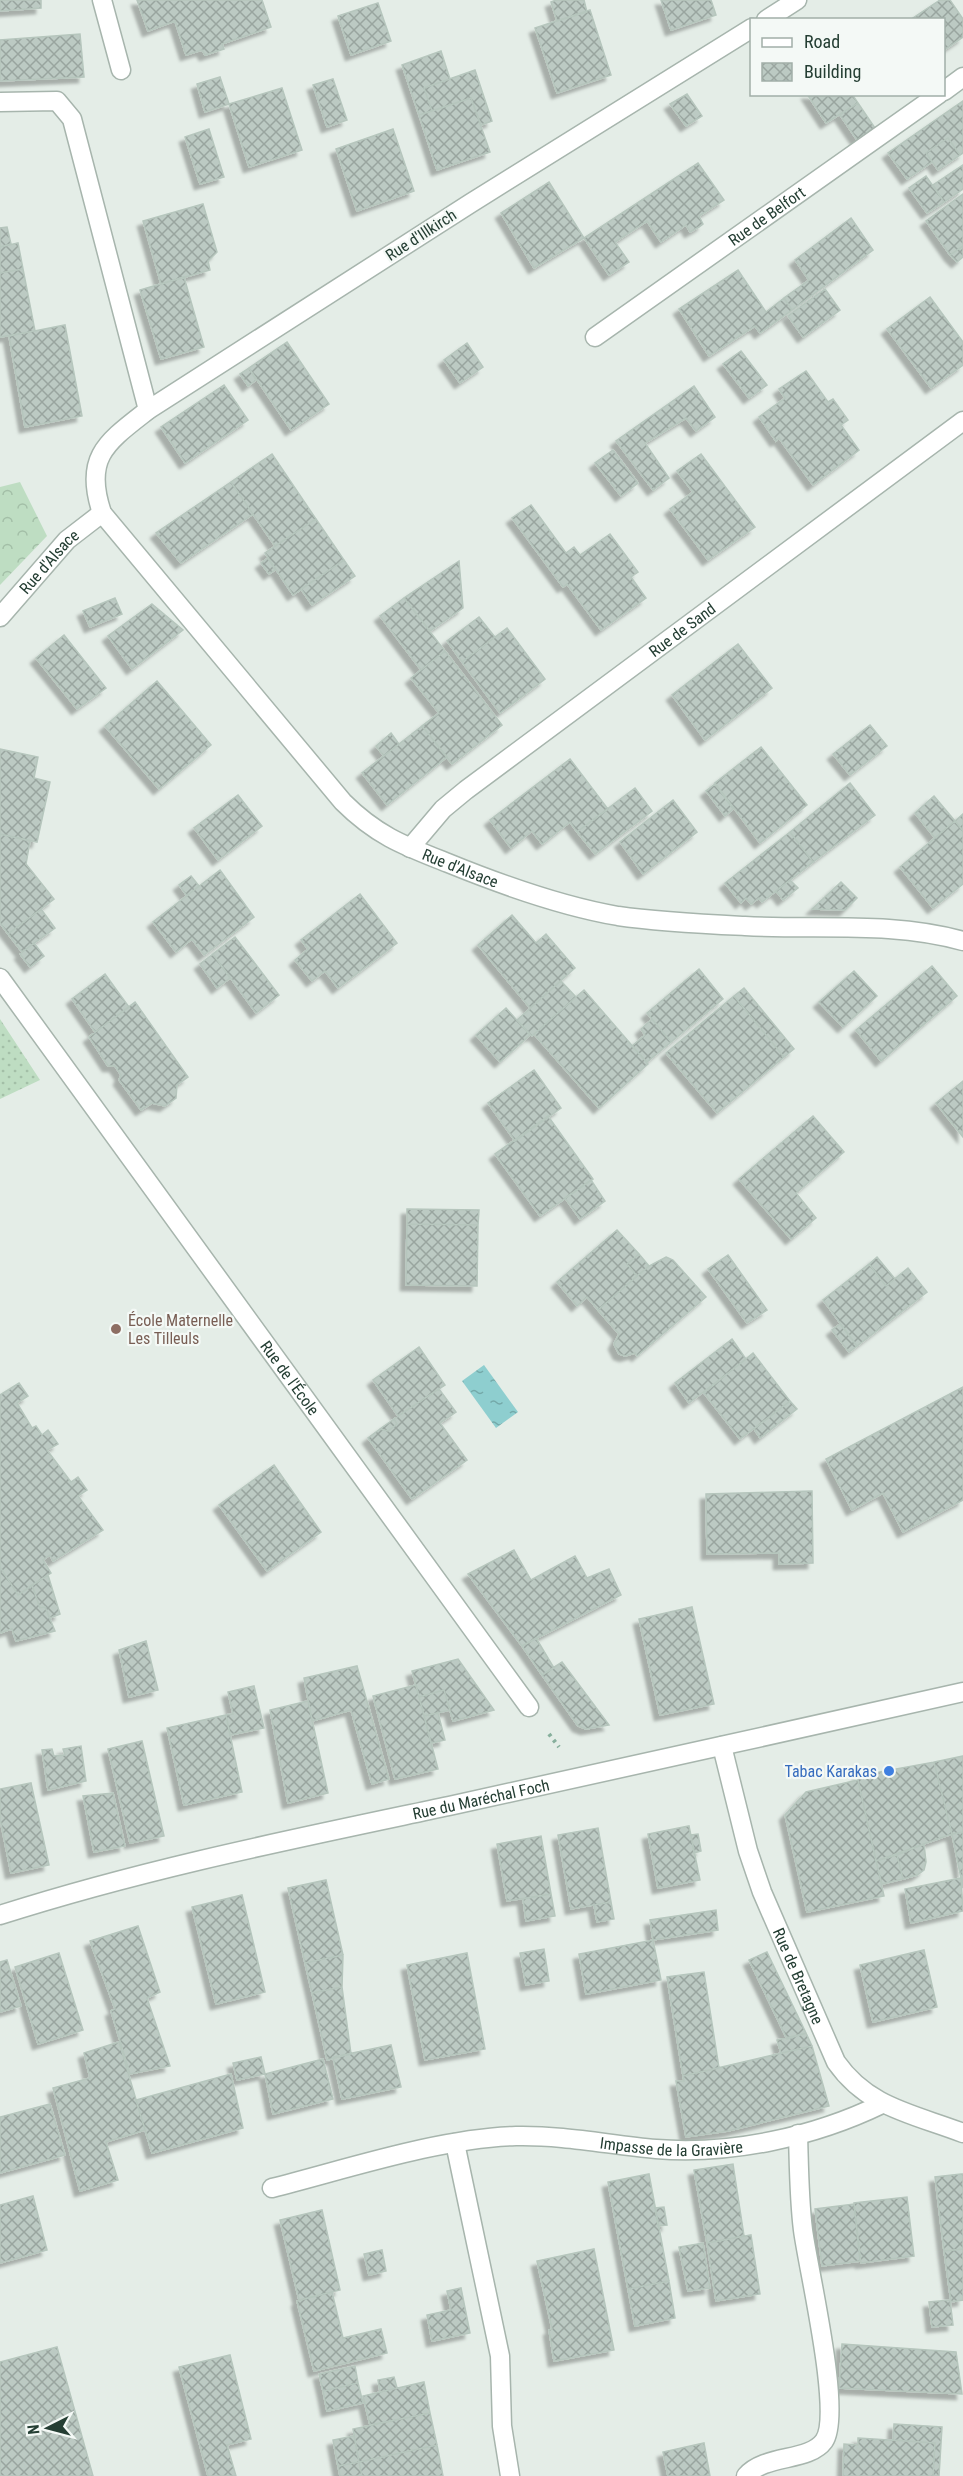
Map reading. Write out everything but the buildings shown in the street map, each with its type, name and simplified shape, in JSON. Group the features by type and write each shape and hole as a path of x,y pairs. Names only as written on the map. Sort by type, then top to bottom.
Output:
{"street":[{"path":"102,0 121,70"},
{"path":"769,18 797,0"},
{"name":"Rue d'Illkirch","path":"100,456 121,431 148,410 471,203 750,29"},
{"path":"945,90 963,77"},
{"name":"Rue de Belfort","path":"595,337 936,96"},
{"path":"0,102 57,101 72,119 148,410"},
{"name":"Rue de Sand","path":"410,848 443,809 466,790 963,421"},
{"name":"Rue d'Alsace","path":"100,456 95,471 94,487 102,513 343,802 365,824 410,848 481,877 573,906 618,916 745,926 884,929 963,941"},
{"name":"Rue d'Alsace","path":"0,617 67,540 102,513"},
{"name":"Rue de l'École","path":"0,978 530,1707"},
{"name":"Rue du Maréchal Foch","path":"0,1915 61,1896 308,1834 581,1777 963,1692"},
{"name":"Rue de Bretagne","path":"722,1746 748,1851 762,1892 828,2047 847,2078 882,2104 963,2133"},
{"name":"Impasse de la Gravière","path":"272,2188 455,2143 496,2137 539,2137 658,2149 696,2149 798,2134 853,2118 882,2104"},
{"path":"747,2476 763,2464 818,2447 829,2430 827,2376 802,2224 798,2134"},
{"path":"455,2143 500,2356 502,2426 510,2476"}],"path":[{"path":"530,1707 581,1777"}],"green space":[{"path":"20,482 47,536 0,585 0,487"},
{"path":"0,1019 40,1080 0,1099"}],"water":[{"path":"484,1365 518,1412 496,1428 462,1381"}],"place":[{"name":"École Maternelle Les Tilleuls","path":"116,1329"},
{"name":"Tabac Karakas","path":"889,1771"}]}
